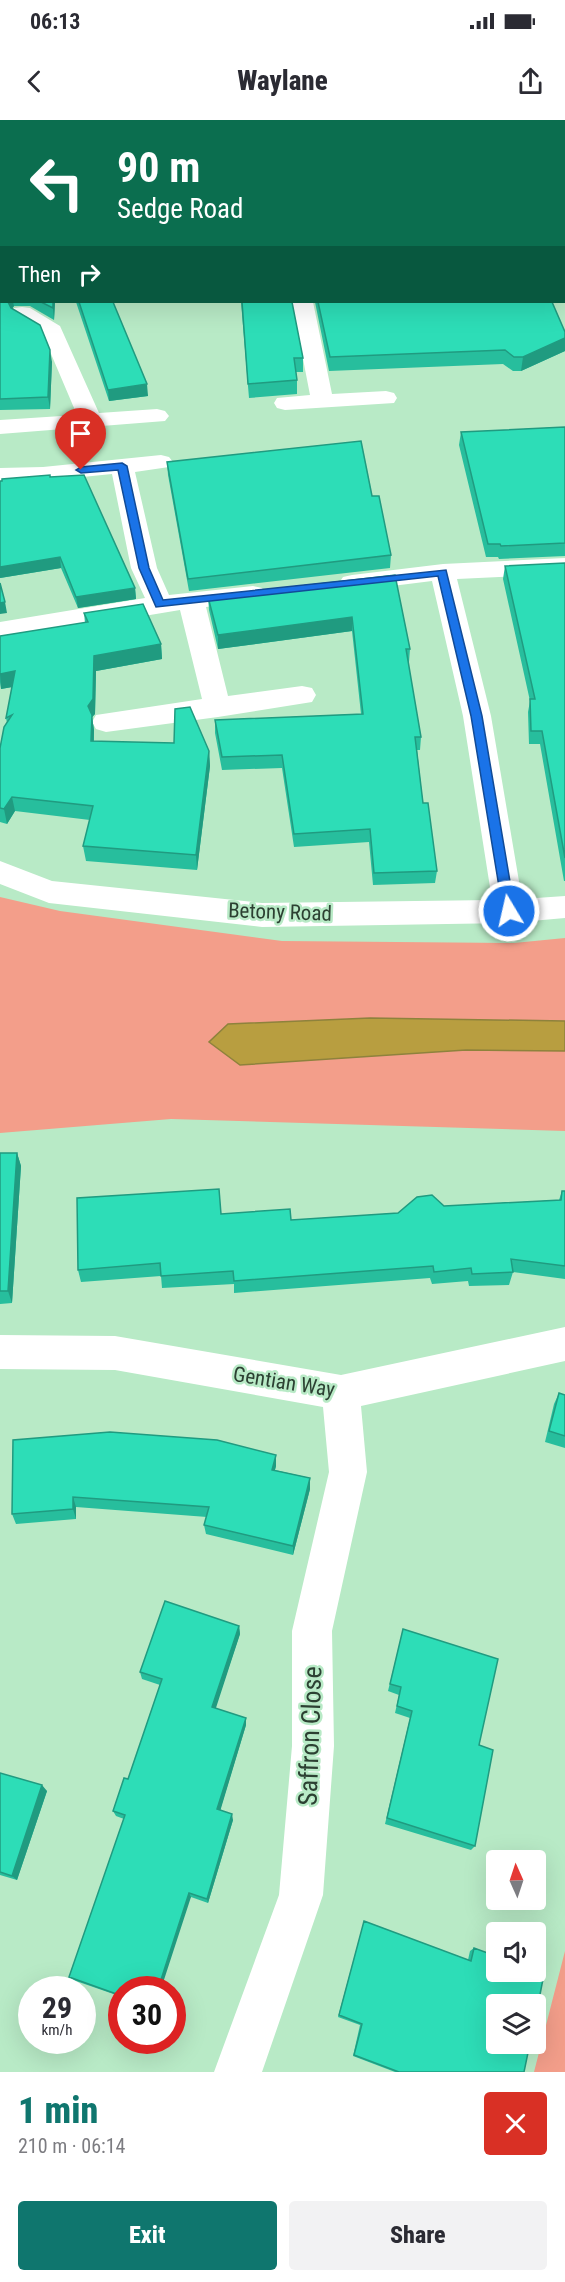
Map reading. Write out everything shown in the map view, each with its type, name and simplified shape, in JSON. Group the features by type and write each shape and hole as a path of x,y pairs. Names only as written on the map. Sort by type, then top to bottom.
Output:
{"street":[{"path":"302,303 322,400"},
{"path":"0,314 28,307 52,331 91,421"},
{"path":"285,403 386,398"},
{"path":"0,427 156,416"},
{"path":"0,475 161,462"},
{"path":"122,466 144,568 160,604"},
{"path":"328,585 443,573 565,566"},
{"path":"443,573 477,716 509,911"},
{"path":"0,631 160,604 282,590"},
{"path":"191,601 218,708"},
{"path":"106,722 303,695"},
{"name":"Betony Road","path":"0,872 49,892 262,915 509,911 565,907"},
{"name":"Gentian Way","path":"0,1352 115,1353 341,1392 565,1344"},
{"name":"Saffron Close","path":"238,2072 301,1895 313,1746 312,1631 348,1472 341,1392"}],"shaded area":[{"path":"0,897 60,911 282,941 514,943 565,938 565,1131 171,1119 0,1133"},
{"path":"370,1018 565,1021 565,1051 466,1050 240,1065 209,1042 228,1024"},
{"path":"565,1951 565,2072 534,2072 539,2054 546,2054 546,2025"}],"building":[{"path":"0,303 8,303 11,308 40,325 50,350 48,397 0,399"},
{"path":"43,303 53,303 53,308"},
{"path":"79,303 113,303 147,384 108,390"},
{"path":"242,303 292,303 303,358 294,358 297,380 248,384"},
{"path":"318,303 552,303 565,332 565,338 523,357 514,357 505,350 330,357"},
{"path":"565,427 565,543 501,546 500,544 488,544 461,432"},
{"path":"361,441 372,496 379,496 391,555 188,579 167,462"},
{"path":"50,475 50,477 84,475 135,588 76,597 60,557 0,567 0,481"},
{"path":"565,563 565,858 542,731 531,731 530,699 535,699 505,566"},
{"path":"395,575 410,649 406,649 421,737 415,737 423,803 428,803 437,871 374,873 370,829 294,834 282,755 222,757 215,720 363,714 352,617 218,635 208,597"},
{"path":"0,583 5,602 0,603"},
{"path":"143,604 161,644 94,656 93,699 88,706 92,715 91,741 174,743 175,709 190,707 209,751 196,855 83,846 93,806 12,797 4,809 0,808 0,748 4,727 12,715 6,718 15,671 0,674 0,636 88,622 84,613"},
{"path":"0,1153 17,1153 8,1291 0,1291"},
{"path":"219,1189 221,1214 290,1209 291,1220 398,1213 417,1197 432,1195 444,1206 561,1200 562,1191 565,1191 565,1266 511,1259 513,1272 472,1274 471,1268 434,1272 433,1266 234,1281 233,1271 161,1276 160,1263 78,1270 77,1198"},
{"path":"559,1393 565,1395 565,1436 549,1431"},
{"path":"110,1432 217,1440 276,1455 272,1470 310,1478 293,1546 204,1525 209,1507 73,1497 73,1509 12,1514 13,1440"},
{"path":"165,1601 239,1626 212,1707 246,1718 217,1809 232,1814 207,1899 189,1893 162,1976 108,1976 108,1991 96,1987 96,1976 69,1976 125,1815 113,1811 124,1778 128,1779 162,1679 140,1672"},
{"path":"403,1629 498,1659 479,1745 493,1750 475,1846 387,1818 412,1711 397,1706 401,1687 390,1684"},
{"path":"0,1773 42,1785 12,1876 0,1872"},
{"path":"364,1921 471,1961 474,1948 486,1952 486,1982 542,1982 540,1994 486,1994 486,2054 528,2054 524,2072 399,2072 354,2055 362,2024 339,2015"}],"route":[{"path":"81,470 122,466 144,568 160,604 443,573 477,716 509,911"}]}
